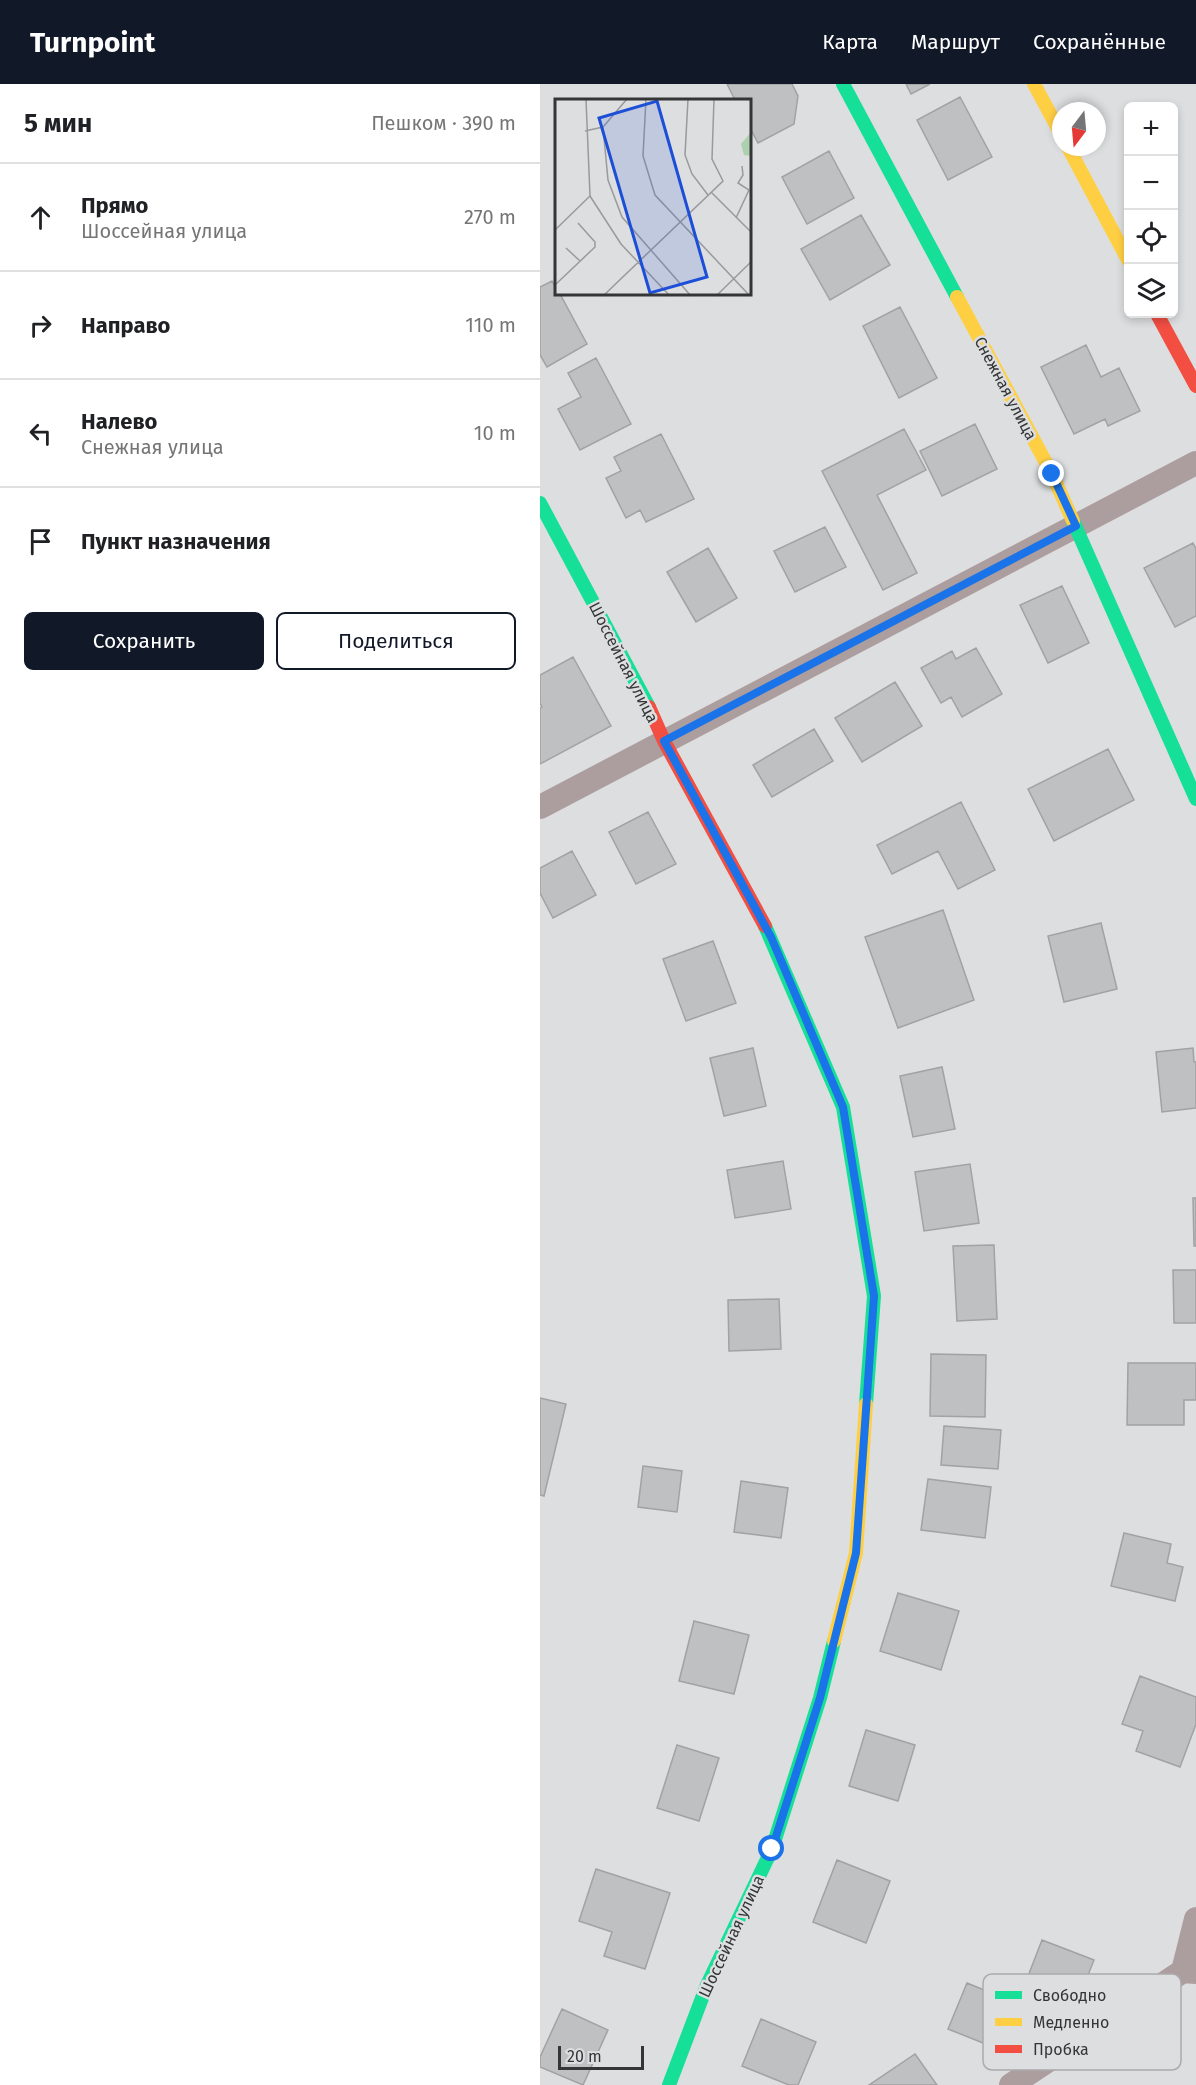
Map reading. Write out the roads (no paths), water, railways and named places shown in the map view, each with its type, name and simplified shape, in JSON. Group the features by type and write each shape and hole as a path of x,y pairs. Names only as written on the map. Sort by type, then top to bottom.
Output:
{"street":[{"name":"Снежная улица","path":"843,84 1052,474 1196,799"},
{"path":"1041,86 1052,113"},
{"path":"1073,156 1124,252"},
{"path":"1159,318 1196,386"},
{"path":"540,807 1196,463"},
{"name":"Шоссейная улица","path":"540,503 642,693 664,741 771,937 843,1107 874,1296 856,1553 820,1698 772,1849 707,1985 669,2085"},
{"path":"1189,1972 1196,1919"},
{"path":"1011,2085 1035,2070"}]}
